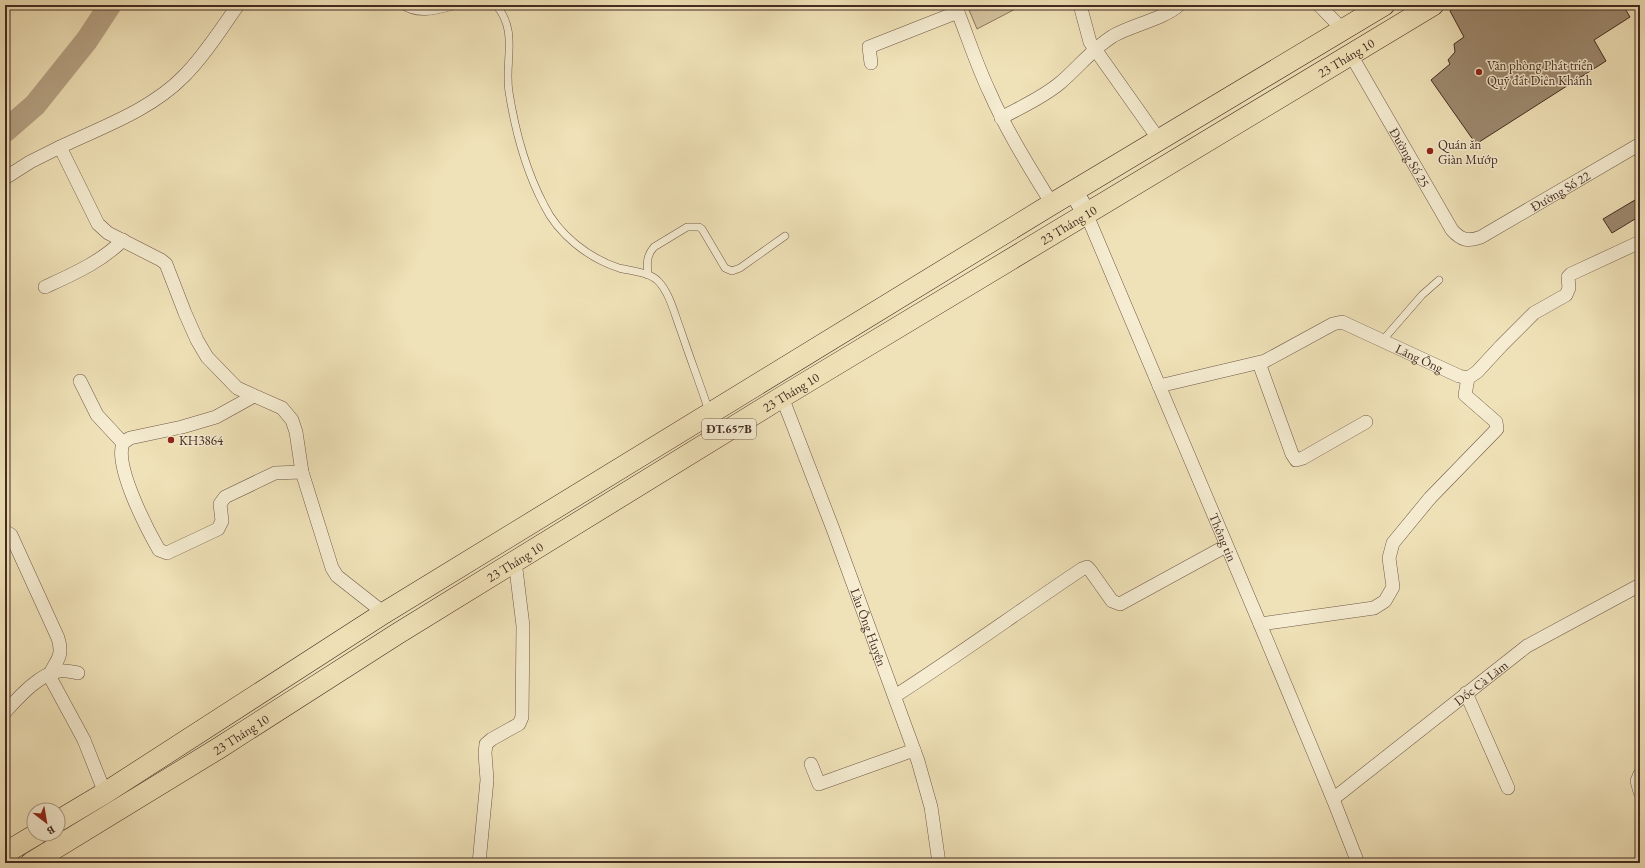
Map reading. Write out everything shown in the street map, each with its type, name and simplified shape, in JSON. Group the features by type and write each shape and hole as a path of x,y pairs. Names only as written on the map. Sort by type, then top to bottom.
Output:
{"main road":[{"name":"23 Tháng 10","path":"66,816 105,793 384,612 1052,204 1160,141 1384,5"},
{"name":"23 Tháng 10","path":"31,863 219,748 397,634 782,397 1433,5"},
{"path":"1074,192 1086,213"},
{"path":"384,612 397,634"},
{"path":"5,853 26,841"}],"street":[{"path":"5,178 30,162 127,116 174,85 201,56 238,5"},
{"path":"1080,5 1087,34 1095,48 1160,141"},
{"path":"1002,118 1038,99 1058,85 1095,48 1114,35 1174,10 1179,5"},
{"path":"1319,5 1342,30"},
{"path":"870,63 869,47 956,8 984,80 1002,118 1023,158 1052,204"},
{"name":"Đường Số 25","path":"1351,55 1452,230 1462,239 1469,240 1481,237"},
{"path":"60,147 98,224 108,233 166,264 185,313 202,350 238,388 275,405 288,415 296,432 302,472 332,568 337,576 384,612"},
{"name":"Đường Số 22","path":"1481,237 1638,150"},
{"name":"Thông tin","path":"1086,213 1260,624 1358,863"},
{"path":"45,287 79,271 111,253 123,240"},
{"path":"1260,624 1374,608 1385,601 1393,587 1389,558 1393,543 1430,498 1497,429 1496,422 1465,395 1468,378 1477,372 1500,346 1534,313 1566,296 1569,288 1568,277 1571,274 1640,242"},
{"name":"Lăng Ông","path":"1159,386 1258,363 1278,355 1338,322 1346,323 1459,376 1468,378"},
{"path":"1258,363 1292,454 1296,460 1303,458 1366,422"},
{"path":"80,381 97,415 123,443"},
{"path":"254,396 216,417 182,427 130,438 123,443 121,451 127,483 159,550 167,553 218,529 222,521 220,504 225,496 275,473 302,472"},
{"name":"Lầu Ông Huyện","path":"782,397 914,750 931,807 938,863"},
{"path":"5,531 11,535 60,642 61,655 50,674 55,688 84,740 105,793"},
{"path":"895,696 950,661 1013,615 1082,569 1087,567 1112,601 1120,604 1226,546"},
{"path":"479,863 487,780 485,753 486,744 519,724 522,718 523,626 515,561"},
{"name":"Dốc Cà Lăm","path":"1333,800 1527,646 1640,585"},
{"path":"5,712 25,690 50,674 59,671 78,673"},
{"path":"1466,694 1508,788"},
{"path":"811,764 819,784 914,750"},
{"path":"1640,774 1637,781 1640,792"}],"lane":[{"path":"402,5 411,11 423,12 457,5"},
{"path":"496,5 505,18 510,39 508,79 513,112 530,172 544,206 563,233 588,253 616,267 648,275 657,280 665,291 675,315 710,412"},
{"path":"648,275 647,259 650,251 687,227 695,226 702,229 725,268 732,271 740,268 785,236"},
{"path":"1382,341 1422,295 1439,280"}],"shaded area":[{"path":"967,5 1023,5 977,29"}],"building":[{"path":"1459,5 1623,5 1630,17 1594,40 1606,61 1476,144 1431,80 1450,64 1448,60 1455,52 1454,44 1464,37 1450,11"},
{"path":"1640,197 1640,216 1612,233 1603,219"}],"waterway":[{"path":"5,131 35,105 87,40 110,5"}],"place":[{"name":"Văn phòng Phát triển Quỹ đất Diên Khánh","path":"1479,72"},
{"name":"Quán ăn Giàn Mướp","path":"1430,151"},
{"name":"KH3864","path":"171,440"}]}
